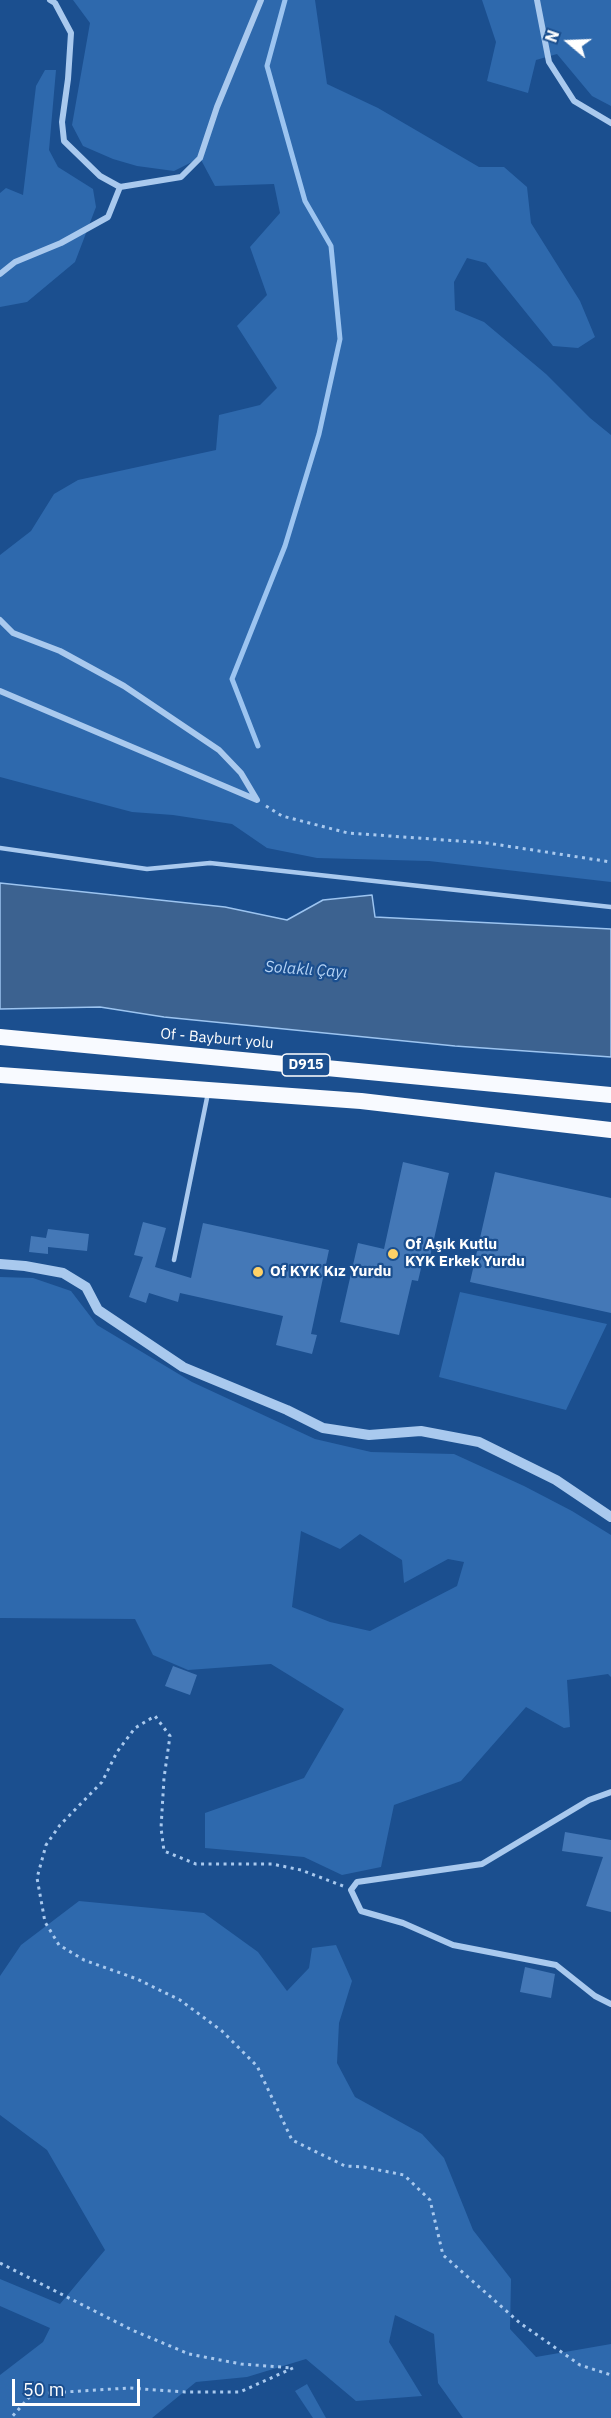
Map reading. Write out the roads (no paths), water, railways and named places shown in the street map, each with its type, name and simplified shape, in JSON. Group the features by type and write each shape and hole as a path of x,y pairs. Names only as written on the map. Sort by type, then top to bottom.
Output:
{"highway":[{"name":"Of - Bayburt yolu","path":"0,1037 611,1095"},
{"name":"D915","path":"0,1075 362,1101 611,1130"}],"street":[{"path":"50,0 56,3 71,33 62,122 64,141 100,176 120,188 181,177 200,158 217,107 261,0"},
{"path":"537,0 549,62 574,101 611,123"},
{"path":"0,274 15,262 61,243 108,217 120,188"},
{"path":"0,620 13,633 60,651 124,686 219,750 241,773 257,800 0,691"},
{"path":"0,1264 63,1273 86,1287 98,1311 183,1366 287,1410 323,1428 369,1436 421,1431 479,1442 556,1480 611,1517"},
{"path":"611,1792 589,1800 482,1864 357,1882 351,1890 362,1911 403,1923 453,1945 556,1965 595,1996 611,2004"}],"lane":[{"path":"0,848 147,869 210,863 611,907"},
{"path":"174,1260 209,1090"}],"water":[{"name":"Solaklı Çayı","path":"0,883 225,907 287,920 323,900 372,895 375,917 611,929 611,1057 455,1046 164,1017 100,1007 0,1009"}],"waterway":[{"path":"258,746 232,679 285,546 319,434 340,339 331,246 305,201 267,66 285,0"}],"place":[{"name":"Of Aşık Kutlu KYK Erkek Yurdu","path":"393,1254"},
{"name":"Of KYK Kız Yurdu","path":"258,1272"}]}
